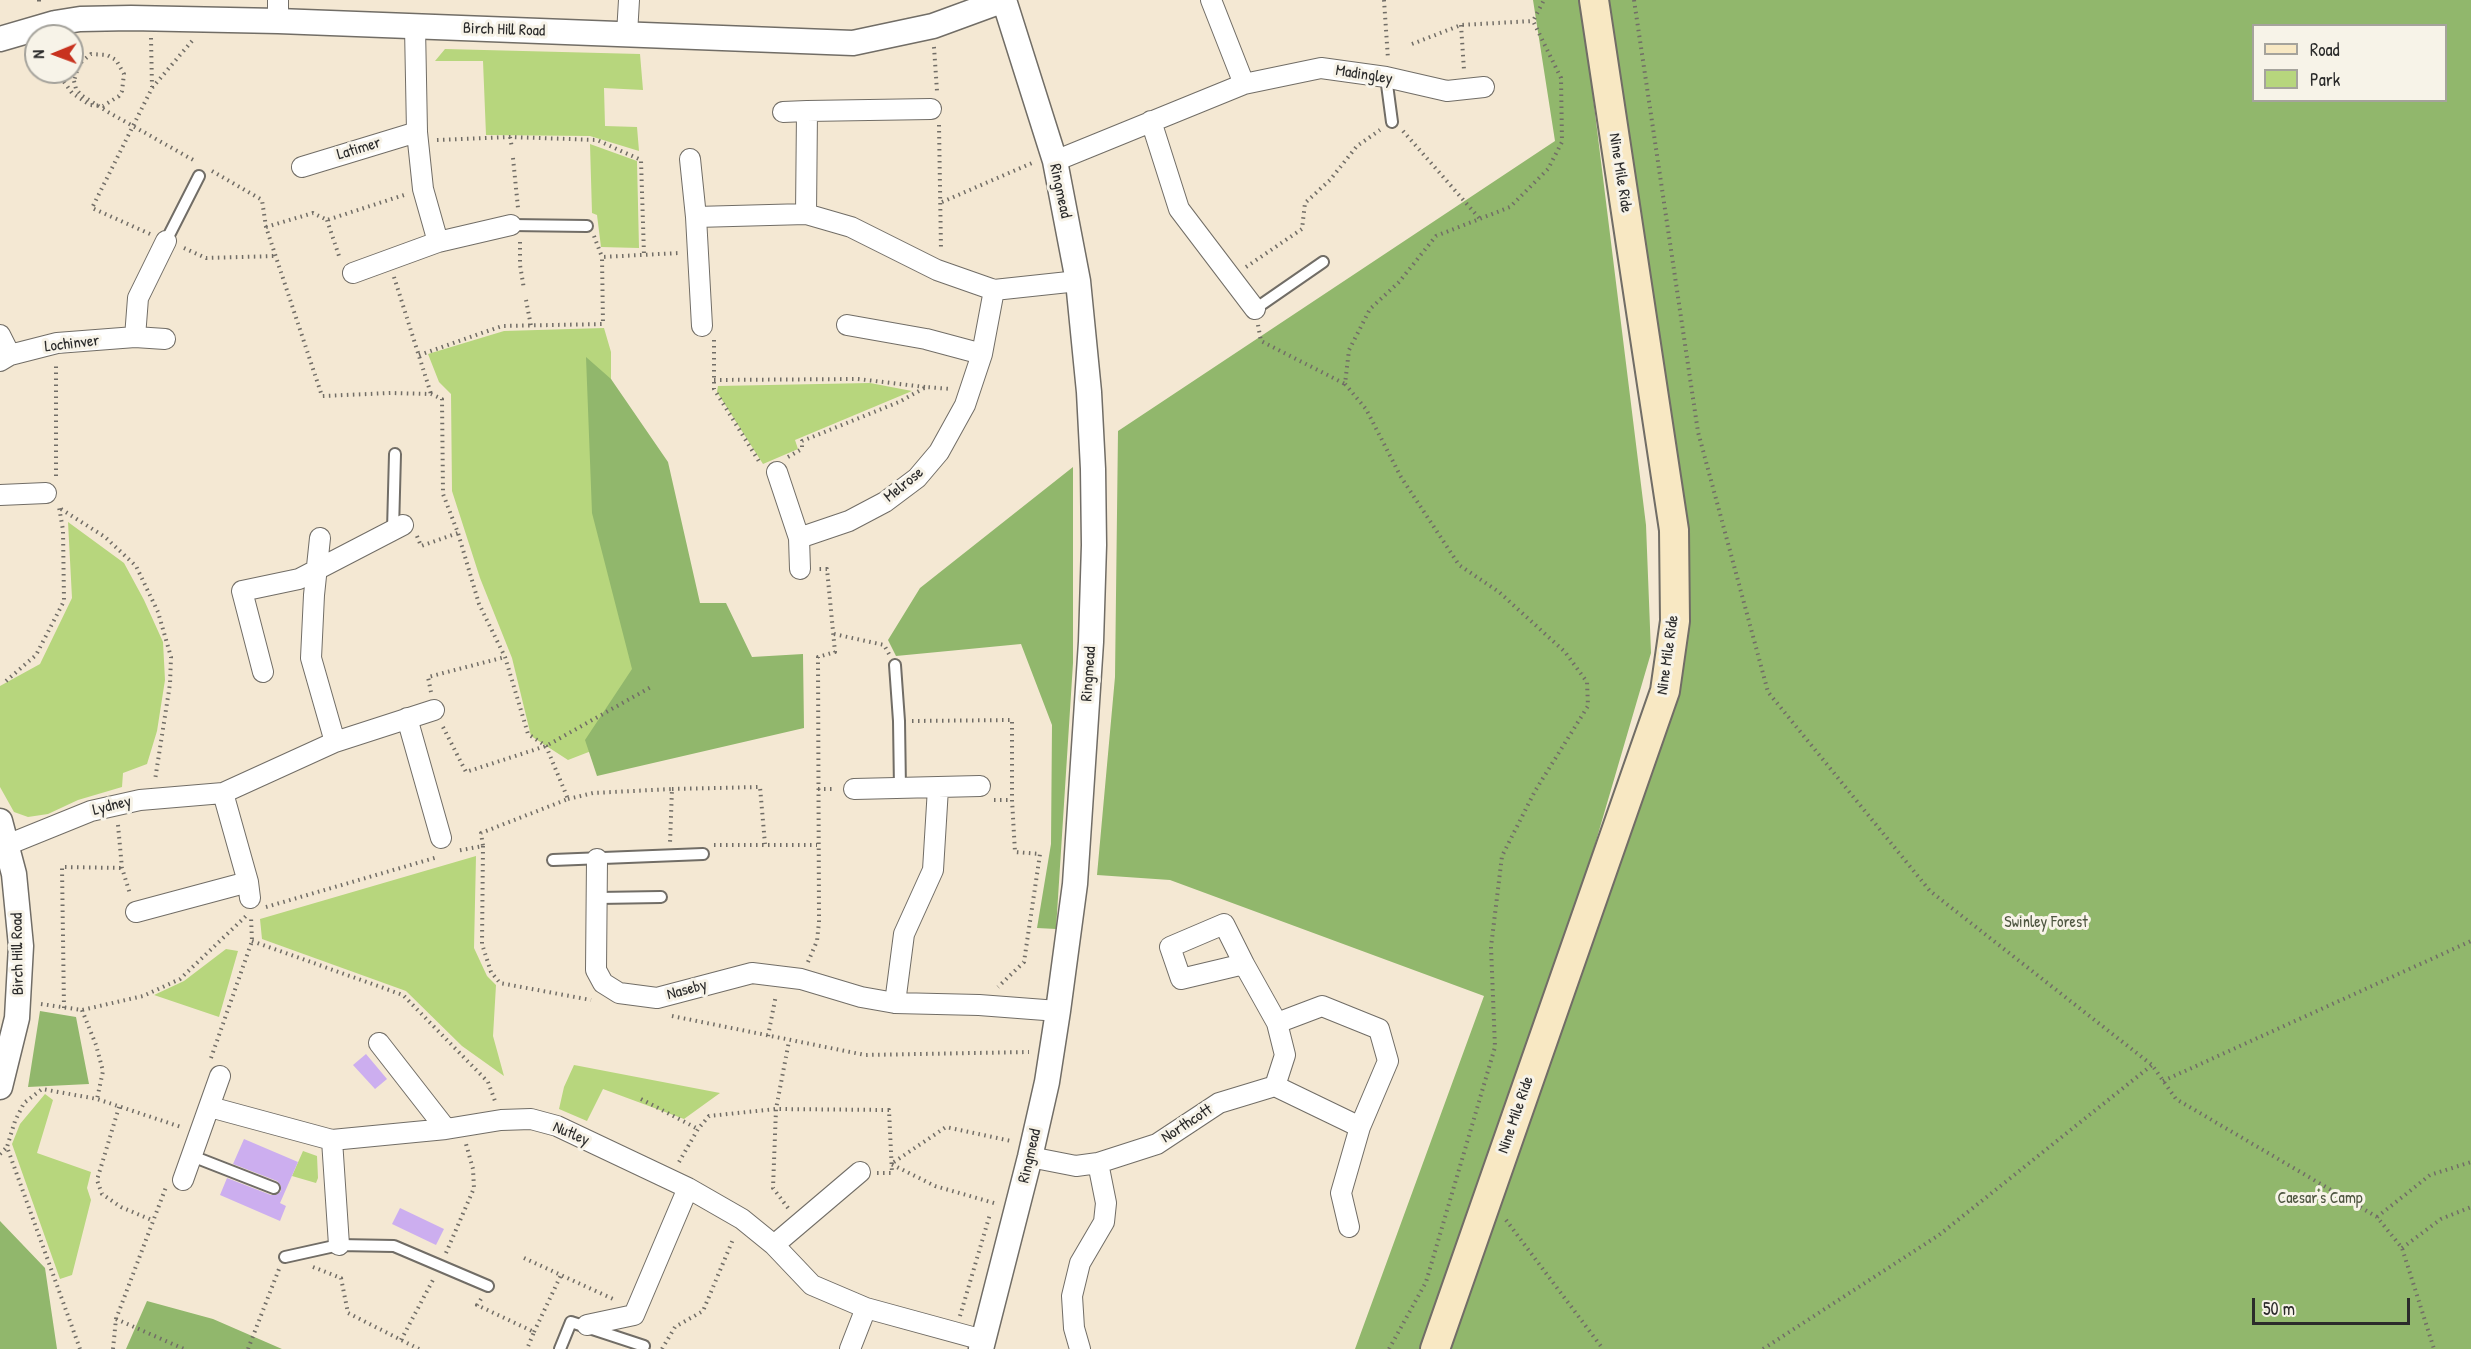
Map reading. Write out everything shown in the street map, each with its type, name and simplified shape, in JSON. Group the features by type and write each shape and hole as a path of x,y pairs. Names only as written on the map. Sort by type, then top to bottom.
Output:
{"main road":[{"name":"Nine Mile Ride","path":"1435,1349 1665,691 1675,621 1674,530 1594,0"}],"street":[{"path":"627,34 629,0"},
{"name":"Birch Hill Road","path":"0,39 55,23 80,20 278,10 415,27 853,43 933,26 1004,0"},
{"name":"Ringmead","path":"982,1345 1021,1149 1051,1052 1058,1011 1075,884 1091,642 1094,545 1094,469 1078,281 1054,158 1004,0"},
{"path":"1211,0 1245,84"},
{"path":"415,27 418,136 423,189 438,242"},
{"name":"Madingley","path":"1054,158 1245,84 1321,68 1386,77 1447,91 1475,88"},
{"path":"783,112 936,109"},
{"path":"806,214 807,111"},
{"path":"1151,121 1179,209 1255,309"},
{"name":"Latimer","path":"302,167 418,136"},
{"path":"690,159 702,326"},
{"path":"696,218 806,214 851,227 940,271 994,290 1078,281"},
{"path":"353,273 438,242 511,225"},
{"path":"135,338 138,298 166,241"},
{"name":"Melrose","path":"799,538 849,521 885,502 917,478 939,452 965,405 982,354 994,290"},
{"path":"847,325 927,339 982,354"},
{"name":"Lochinver","path":"0,335 5,358 57,343 135,338 165,339"},
{"path":"774,467 799,538 800,569"},
{"path":"0,495 53,493"},
{"path":"263,672 242,591 299,579 398,528"},
{"path":"320,538 311,658 335,742"},
{"name":"Lydney","path":"7,844 91,811 116,805 152,799 223,793 335,742 434,710"},
{"path":"406,718 441,838"},
{"path":"854,789 980,786"},
{"path":"895,1003 904,934 933,870 938,788"},
{"path":"136,912 250,897 223,793"},
{"name":"Birch Hill Road","path":"0,821 7,844 18,907 21,946 21,983 17,1018 0,1087"},
{"name":"Naseby","path":"597,859 596,970 603,983 619,993 657,998 752,973 801,979 861,997 895,1003 979,1005 1058,1011"},
{"path":"1244,964 1277,1023 1285,1054 1275,1086 1360,1127"},
{"path":"1277,1023 1322,1006 1379,1029 1388,1061 1360,1127 1341,1193 1348,1227"},
{"path":"379,1043 454,1128"},
{"path":"183,1180 220,1076"},
{"name":"Northcott","path":"1021,1149 1076,1166 1098,1163 1156,1144 1219,1103 1275,1086"},
{"name":"Nutley","path":"210,1107 332,1140 454,1128 501,1120 531,1119 557,1126 688,1188 742,1219 774,1245 812,1285 866,1308 955,1332 982,1345"},
{"path":"332,1140 339,1245"},
{"path":"1080,1349 1074,1328 1072,1296 1080,1263 1104,1222 1106,1203 1098,1163"},
{"path":"774,1245 860,1172"},
{"path":"587,1326 634,1315 688,1188"},
{"path":"850,1349 866,1308"}],"lane":[{"path":"1386,77 1392,122"},
{"path":"166,241 199,176"},
{"path":"511,225 587,226"},
{"path":"1255,309 1323,262"},
{"path":"395,454 398,528"},
{"path":"895,666 900,789"},
{"path":"554,860 703,854"},
{"path":"598,898 661,897"},
{"path":"192,1156 274,1188"},
{"path":"285,1257 339,1245 394,1246 488,1286"},
{"path":"560,1349 571,1322 644,1346"}],"path":[{"path":"1384,0 1388,51 1386,77"},
{"path":"1533,21 1544,0"},
{"path":"1634,0 1698,432 1768,692 1930,891 2152,1065 2176,1099 2377,1217 2402,1248 2434,1349"},
{"path":"1412,44 1461,26 1533,21"},
{"path":"1345,384 1349,350 1370,309 1399,282 1436,236 1510,207 1548,169 1562,142 1561,78 1533,21"},
{"path":"933,26 942,202 940,271"},
{"path":"1461,26 1475,88"},
{"path":"151,38 152,88"},
{"path":"193,41 152,88 92,208 206,258 276,256"},
{"path":"66,84 72,93 90,105 103,106 119,96 122,91 124,74 116,60 107,55 91,54 84,60"},
{"path":"74,84 81,95 108,112"},
{"path":"1231,277 1302,229 1305,203 1330,180 1357,146 1392,122 1410,137 1480,219"},
{"path":"418,136 597,140 641,160 644,255"},
{"path":"510,138 512,148"},
{"path":"942,202 1054,158"},
{"path":"266,227 313,213 327,220 423,189"},
{"path":"327,220 345,276 353,273"},
{"path":"419,355 502,326 603,324 602,257 698,251"},
{"path":"389,261 431,394"},
{"path":"526,300 531,326"},
{"path":"1255,309 1261,341 1345,384 1366,410 1401,477 1459,565 1499,592 1565,652 1587,682 1588,706 1535,791 1502,856 1491,947 1495,1047 1426,1282 1389,1349"},
{"path":"702,326 714,334 714,389 774,467 802,449 802,441 899,402 926,387"},
{"path":"6,681 36,655 64,601 63,530 60,509 53,493 57,343"},
{"path":"714,380 858,380 951,389 960,348"},
{"path":"60,509 105,537 136,566 158,612 171,657 152,799"},
{"path":"398,528 413,528 421,546 458,532"},
{"path":"800,569 827,569 835,652 818,657 817,941 801,979"},
{"path":"834,634 884,645 895,666"},
{"path":"505,657 429,677 434,710 466,772 546,746 651,687"},
{"path":"899,721 1012,720 1012,800 1015,852 1040,854 1024,962 979,1005"},
{"path":"568,799 593,793 760,787 765,844"},
{"path":"670,855 672,789"},
{"path":"116,805 122,868 136,912"},
{"path":"703,854 708,846 817,845"},
{"path":"483,846 482,944 491,972 501,983 593,1000"},
{"path":"64,1008 62,867 122,868"},
{"path":"40,1004 82,1010 143,996 180,979 250,897"},
{"path":"252,941 403,996 488,1082 501,1120"},
{"path":"2163,1081 2471,941"},
{"path":"768,1036 779,976"},
{"path":"82,1010 96,1045 103,1071 97,1099"},
{"path":"663,1014 865,1055 1051,1052"},
{"path":"789,1041 776,1109 773,1188 800,1224"},
{"path":"1763,1349 1940,1235 2152,1065"},
{"path":"0,1154 7,1147 24,1102 42,1089 97,1099 187,1129"},
{"path":"641,1099 698,1129"},
{"path":"113,1349 116,1319 154,1221 120,1207 102,1194 97,1180 119,1107"},
{"path":"669,1179 698,1129 709,1116 776,1109 889,1110 892,1173 860,1172"},
{"path":"891,1164 946,1127 1021,1149"},
{"path":"401,1340 440,1266 474,1188 473,1169 454,1128"},
{"path":"7,1147 80,1349"},
{"path":"2377,1217 2430,1175 2471,1162"},
{"path":"891,1164 935,1186 994,1203"},
{"path":"955,1332 997,1192"},
{"path":"2402,1248 2441,1219 2471,1207"},
{"path":"662,1349 675,1327 703,1311 742,1219"},
{"path":"1505,1219 1603,1349"},
{"path":"248,1349 272,1281 285,1257 341,1278 348,1314 419,1349"},
{"path":"524,1258 636,1310"},
{"path":"527,1349 561,1275"},
{"path":"488,1286 477,1305 534,1332"},
{"path":"116,1319 184,1349"}],"green space":[{"path":"1533,0 1581,0 1646,525 1651,653 1541,1029 1421,1349 1355,1349 1484,996 1170,880 1097,875 1115,677 1118,431 1555,141"},
{"name":"Swinley Forest","path":"1603,0 2471,0 2471,1349 1451,1349 1624,852 1684,660 1687,568"},
{"path":"445,49 640,54 643,90 604,88 605,126 637,127 639,151 590,136 486,135 483,61 435,61"},
{"path":"590,144 637,161 639,248 601,247 597,215 592,213"},
{"path":"604,328 611,352 611,379 679,717 568,760 531,736 512,658 480,578 452,491 451,394 439,382 428,354 504,331"},
{"path":"586,357 611,379 668,462 700,603 726,603 752,657 803,654 804,728 597,776 585,740 632,669 592,513"},
{"path":"870,383 912,391 795,440 798,449 763,464 717,392 718,386"},
{"path":"1073,467 1073,663 1056,929 1037,928 1051,844 1052,725 1021,644 896,656 888,640 920,588"},
{"path":"68,522 124,563 163,642 165,680 157,731 147,764 123,773 122,787 78,800 48,814 28,817 14,812 0,787 0,686 40,664 72,598"},
{"path":"476,856 474,948 487,976 496,985 493,1036 504,1076 462,1046 406,991 262,939 260,919"},
{"path":"226,949 238,951 219,1017 154,995 184,981"},
{"path":"40,1011 76,1017 89,1084 28,1087"},
{"path":"574,1065 720,1093 684,1119 603,1089 587,1121 559,1109 564,1087"},
{"path":"45,1094 53,1100 37,1153 91,1172 87,1188 91,1200 72,1275 60,1279 12,1144 20,1124"},
{"path":"303,1151 317,1156 318,1178 316,1183 292,1176"},
{"path":"0,1221 45,1268 57,1349 0,1349"},
{"path":"147,1301 213,1319 282,1349 126,1349"}],"building":[{"path":"366,1054 387,1079 375,1089 353,1065"},
{"path":"244,1139 298,1162 280,1203 286,1206 280,1221 220,1195 227,1178 271,1195 276,1195 281,1191 281,1186 277,1181 233,1164"},
{"path":"400,1208 444,1229 436,1245 392,1224"}],"park label":[{"name":"Caesar's Camp","path":"2320,1199"}]}
